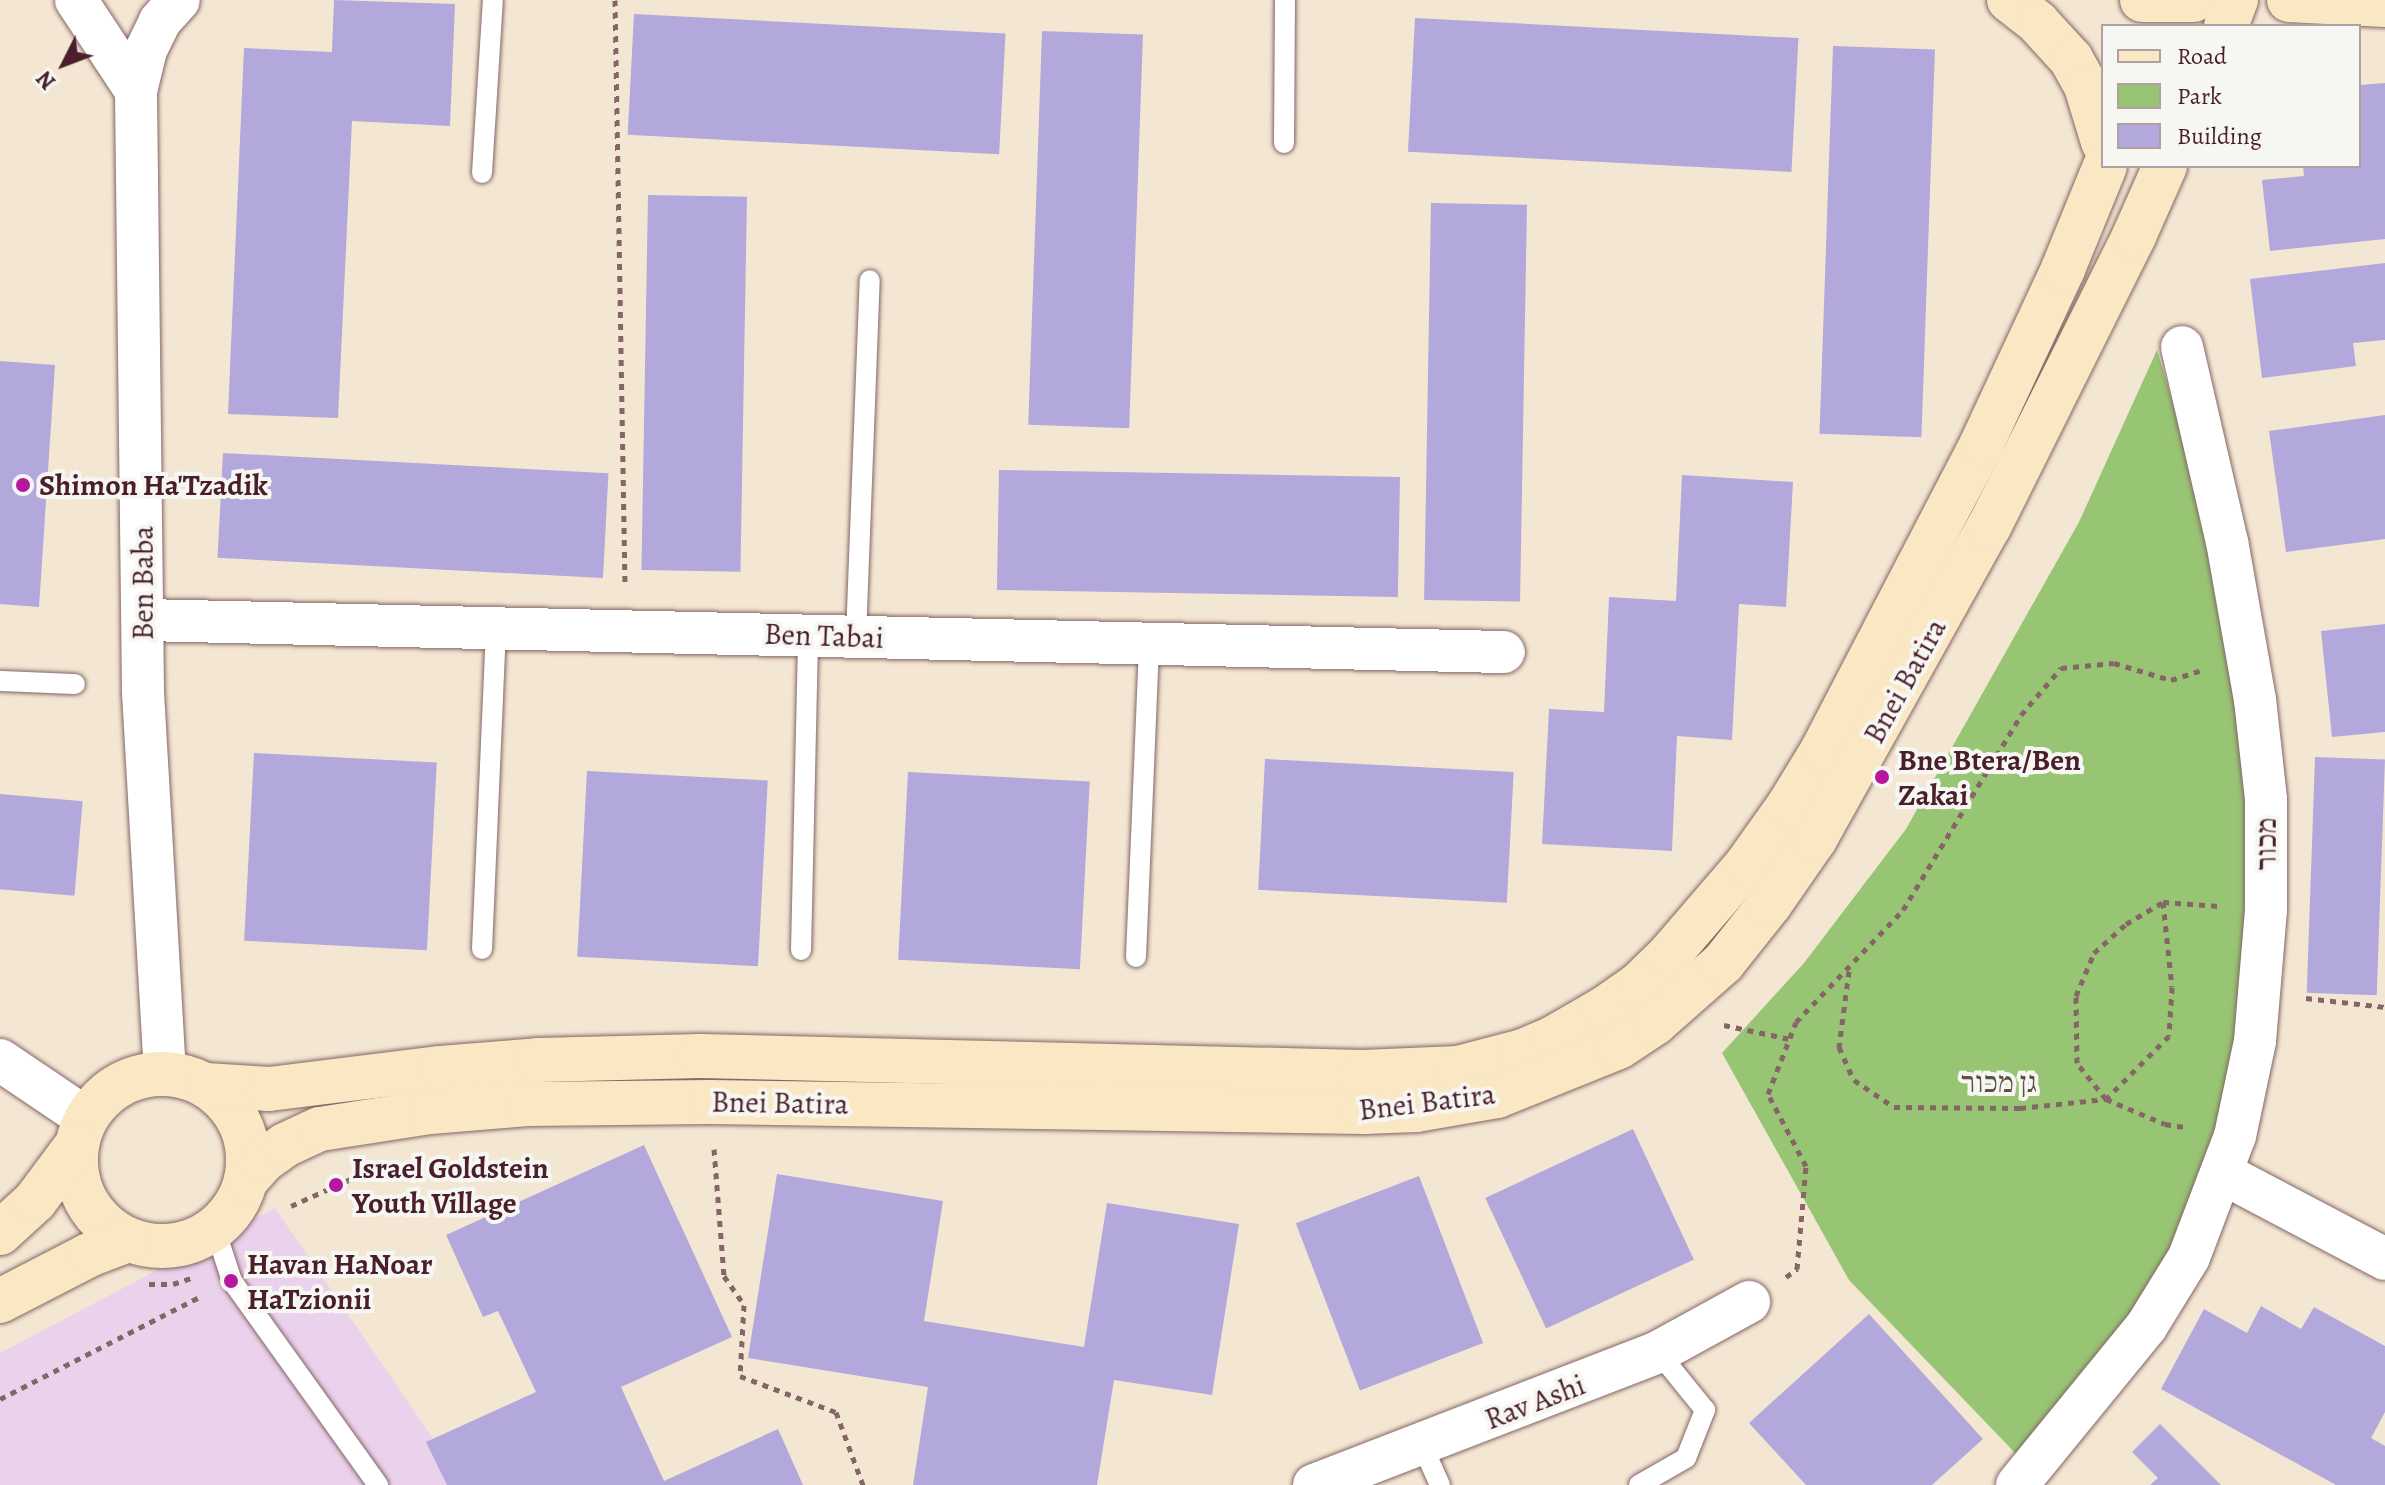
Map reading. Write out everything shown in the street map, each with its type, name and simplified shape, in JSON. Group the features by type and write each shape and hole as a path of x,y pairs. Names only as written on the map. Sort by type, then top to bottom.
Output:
{"street":[{"path":"76,0 136,91"},
{"name":"Ben Baba","path":"165,1074 143,692 136,91 146,50 160,21 179,0"},
{"path":"2009,0 2038,23 2068,54 2086,86 2101,135"},
{"path":"2227,24 2236,0"},
{"path":"2289,0 2385,5"},
{"name":"Bnei Batira","path":"206,1085 269,1089 510,1062 700,1056 1362,1072 1458,1068 1488,1062 1553,1038 1616,1000 1668,956 1747,864 1789,805 1823,749 1982,443 2063,269 2104,168"},
{"name":"Bnei Batira","path":"246,1180 263,1161 285,1145 320,1129 430,1112 528,1104 710,1102 1364,1112 1416,1110 1497,1096 1619,1047 1655,1023 1723,963 1770,904 1815,839 1867,751 2010,487 2134,236 2164,168"},
{"name":"מכור","path":"2017,1485 2146,1327 2189,1257 2228,1155 2255,1041 2266,909 2266,799 2247,655 2227,542 2182,347"},
{"name":"Ben Tabai","path":"144,620 1504,652"},
{"path":"0,1060 81,1132"},
{"path":"0,1233 35,1201 100,1099 119,1084 141,1075 165,1074 206,1085 223,1099 240,1123 248,1151 246,1180 235,1207 224,1257 196,1240 173,1246 109,1247 0,1301"},
{"path":"81,1132 76,1174 86,1202 104,1224 109,1247"},
{"path":"2228,1155 2385,1259"},
{"name":"Rav Ashi","path":"1314,1485 1658,1352 1749,1302"}],"lane":[{"path":"482,173 493,0"},
{"path":"1284,143 1285,0"},
{"path":"856,637 870,280"},
{"path":"482,949 496,628"},
{"path":"801,950 808,636"},
{"path":"1136,957 1149,645"},
{"path":"0,681 75,684"},
{"path":"224,1257 378,1485"},
{"path":"1639,1485 1686,1458 1705,1410 1658,1352"},
{"path":"1422,1445 1440,1485"}],"path":[{"path":"615,0 625,632"},
{"path":"1749,1302 1797,1269 1806,1166 1768,1094 1796,1022 1849,970 1903,910 2021,715 2061,668 2114,663 2171,680 2247,655"},
{"path":"1849,970 1839,1047 1854,1080 1894,1107 2020,1108 2106,1099 2169,1036 2172,987 2163,902"},
{"path":"2228,1155 2106,1099 2077,1063 2076,996 2094,953 2126,924 2163,902 2266,909"},
{"path":"2258,993 2385,1007"},
{"path":"1724,1014 1715,1023 1790,1039"},
{"path":"281,1213 303,1199 368,1172"},
{"path":"718,1187 724,1276 744,1305 740,1376 836,1412 863,1485"},
{"path":"109,1247 117,1282 173,1284 224,1257"},
{"path":"0,1399 224,1257"}],"shaded area":[{"name":"Havan HaNoar HaTzionii","path":"275,1208 465,1485 0,1485 0,1353"}],"green space":[{"name":"גן מכור","path":"2157,350 2192,468 2248,779 2246,911 2236,1082 2168,1258 2094,1373 2019,1457 1849,1280 1722,1053 1804,963 1906,829 2079,522"}],"building":[{"path":"334,0 455,4 450,126 352,121 338,418 228,414 244,48 332,52"},
{"path":"634,14 1005,33 999,154 628,135"},
{"path":"1415,18 1798,38 1791,172 1408,152"},
{"path":"1042,31 1143,35 1129,428 1028,425"},
{"path":"1833,46 1935,50 1921,437 1819,434"},
{"path":"2385,83 2385,239 2270,251 2262,180 2304,176 2303,168 2361,168 2361,85"},
{"path":"648,195 747,197 740,572 641,570"},
{"path":"1431,203 1527,205 1520,602 1424,600"},
{"path":"2385,263 2385,340 2353,343 2356,366 2262,378 2250,279"},
{"name":"Shimon Ha'Tzadik","path":"0,361 55,365 39,607 0,604"},
{"path":"2385,415 2385,539 2286,552 2269,431"},
{"path":"223,453 608,473 603,578 218,558"},
{"path":"999,470 1400,477 1398,597 997,590"},
{"path":"1682,475 1793,482 1786,607 1739,604 1732,740 1677,736 1672,851 1542,844 1549,709 1604,712 1609,597 1676,601"},
{"path":"2385,624 2385,732 2332,737 2321,631"},
{"path":"254,753 437,763 427,950 244,941"},
{"path":"2315,757 2385,759 2377,995 2307,993"},
{"path":"1265,759 1514,772 1507,903 1258,890"},
{"path":"587,771 768,780 758,966 577,957"},
{"path":"908,772 1090,782 1080,969 898,960"},
{"path":"0,794 83,801 74,896 0,889"},
{"path":"1633,1129 1694,1260 1546,1328 1485,1198"},
{"path":"644,1145 732,1337 621,1387 664,1481 778,1429 803,1485 447,1485 426,1442 536,1392 498,1311 483,1317 446,1235"},
{"path":"777,1174 943,1201 924,1321 1084,1347 1107,1203 1239,1224 1212,1395 1114,1380 1097,1485 913,1485 928,1387 748,1358"},
{"path":"1419,1176 1483,1343 1360,1390 1296,1223"},
{"path":"2261,1306 2301,1329 2314,1307 2385,1346 2385,1412 2371,1438 2385,1446 2385,1485 2336,1485 2161,1389 2204,1309 2247,1333"},
{"path":"1869,1314 1983,1439 1932,1485 1806,1485 1749,1423"},
{"path":"2160,1424 2221,1485 2150,1485 2158,1478 2132,1452"}],"place":[{"name":"Shimon Ha'Tzadik","path":"23,485"},
{"name":"Bne Btera/Ben Zakai","path":"1882,777"},
{"name":"Israel Goldstein Youth Village","path":"336,1185"},
{"name":"Havan HaNoar HaTzionii","path":"231,1281"}]}
